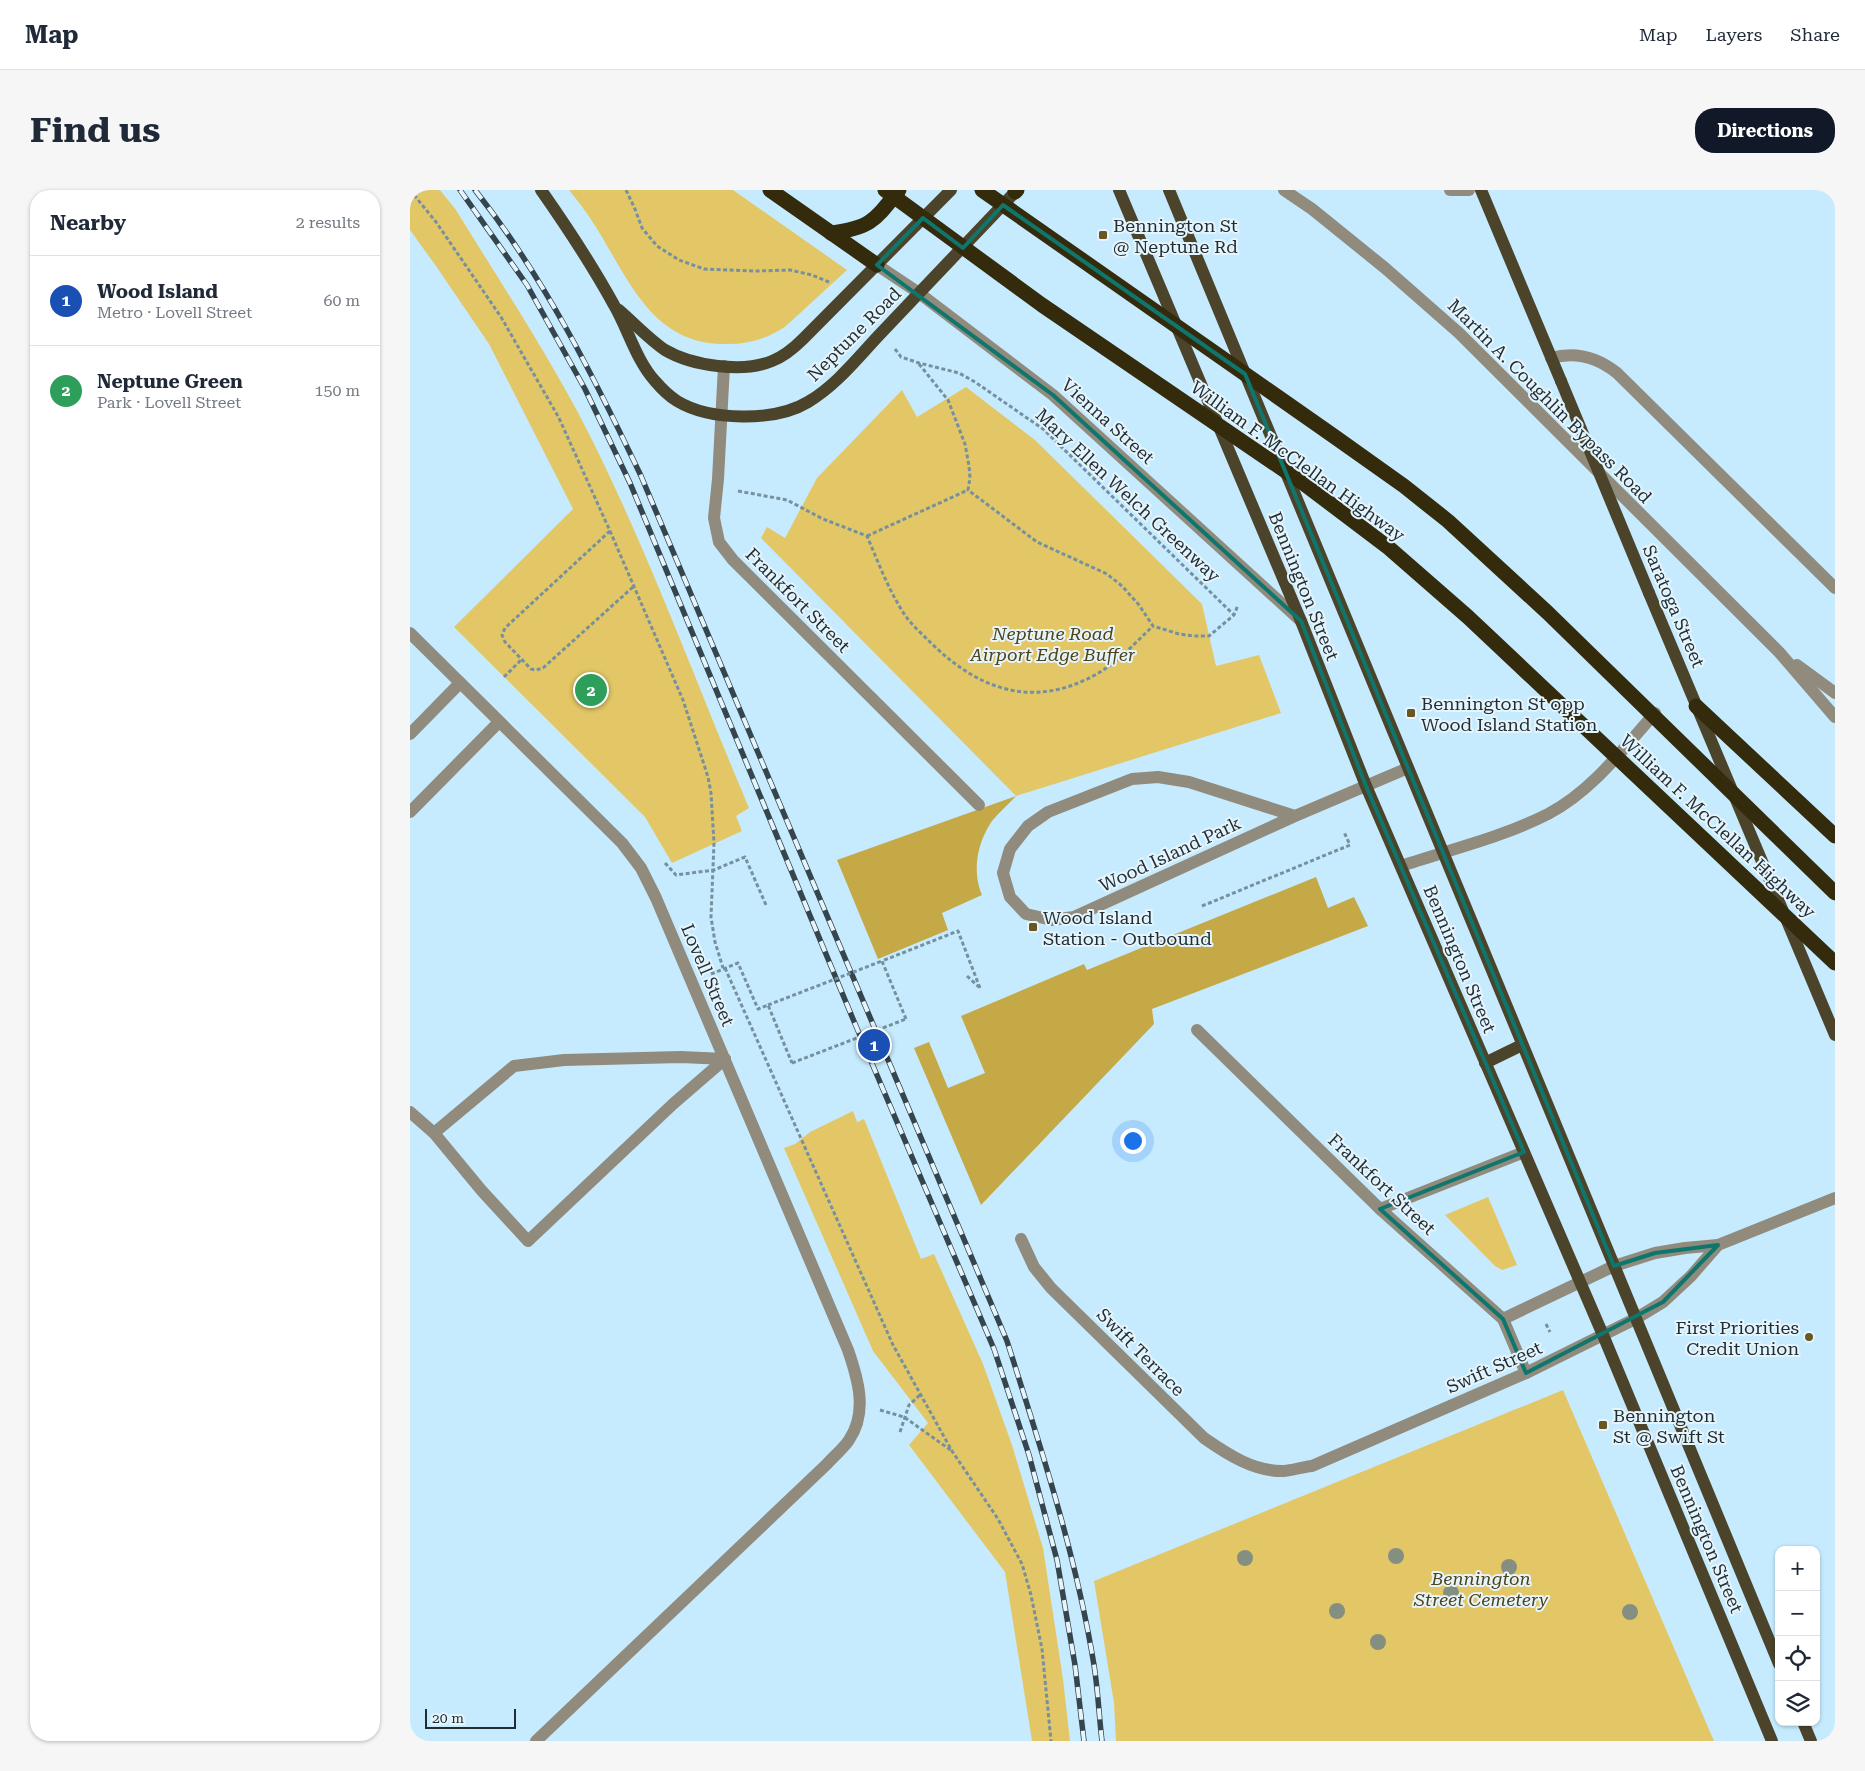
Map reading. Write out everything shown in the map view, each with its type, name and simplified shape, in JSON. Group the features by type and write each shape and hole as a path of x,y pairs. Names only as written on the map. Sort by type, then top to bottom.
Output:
{"highway":[{"path":"770,190 877,265"},
{"name":"William F. McClellan Highway","path":"885,190 1042,305 1304,483 1389,548 1468,617 1835,962"},
{"path":"831,233 852,230 870,223 899,190"},
{"name":"William F. McClellan Highway","path":"982,190 1343,442 1404,486 1440,515 1536,601 1835,893"},
{"path":"1696,706 1835,836"}],"main road":[{"path":"541,190 589,262 615,306"},
{"name":"Neptune Road","path":"615,306 664,349 678,357 693,362 736,367 762,365 774,361 789,352 951,190"},
{"name":"Bennington Street","path":"1119,190 1301,621 1366,786 1603,1335 1772,1741"},
{"name":"Bennington Street","path":"1169,190 1775,1654"},
{"name":"Saratoga Street","path":"1481,190 1835,1035"},
{"name":"Neptune Road","path":"615,306 644,366 654,381 677,401 692,407 743,417 783,413 807,403 831,384 1017,191"},
{"path":"1486,1063 1522,1045"},
{"path":"1805,1726 1811,1741"}],"street":[{"name":"Martin A. Coughlin Bypass Road","path":"1284,190 1312,209 1385,268 1459,333 1779,652 1835,717"},
{"path":"1450,190 1468,190"},
{"name":"Vienna Street","path":"877,265 920,293 1053,395 1301,621"},
{"path":"1551,358 1571,354 1581,355 1601,362 1617,373 1835,588"},
{"name":"Frankfort Street","path":"724,366 714,518 719,542 733,560 979,805"},
{"name":"Lovell Street","path":"410,633 622,843 640,868 656,898 848,1350 859,1390 860,1404"},
{"name":"Martin A. Coughlin Bypass Road","path":"1779,652 1835,693"},
{"path":"410,734 460,683"},
{"path":"1401,866 1512,829 1549,813 1602,774 1655,713"},
{"path":"410,812 499,722"},
{"name":"Wood Island Park","path":"1295,816 1189,782 1158,777 1132,779 1048,812 1028,826 1010,849 1003,873 1010,897 1026,914 1052,920 1074,917 1295,816 1408,768"},
{"name":"Frankfort Street","path":"1197,1030 1380,1208 1503,1319 1526,1373"},
{"path":"434,1133 514,1066 564,1060 681,1057 725,1059"},
{"path":"410,1112 434,1133 482,1191 528,1241 673,1104 725,1059"},
{"path":"1380,1208 1524,1152"},
{"name":"Swift Street","path":"1503,1319 1614,1266 1655,1253 1718,1245 1835,1198"},
{"name":"Swift Terrace","path":"1022,1239 1034,1267 1051,1288 1204,1438 1231,1456 1258,1467"},
{"name":"Swift Street","path":"1258,1467 1284,1471 1312,1466 1526,1373 1635,1319 1663,1302 1691,1276 1718,1245"},
{"path":"536,1741 828,1464 849,1440 857,1420 860,1404"}],"path":[{"path":"410,190 436,222 501,317 559,418 683,700 708,777 711,793 714,870 711,917 715,942 724,968 893,1345 952,1451 998,1519 1022,1564 1031,1595 1042,1649 1051,1741"},
{"path":"626,190 642,228 657,246 679,260 704,269 790,270 812,275 830,282"},
{"name":"Mary Ellen Welch Greenway","path":"901,357 959,373 1043,429 1234,615"},
{"path":"919,363 948,400 965,444 970,478 968,490"},
{"path":"738,490 787,500 823,519 867,536 885,577 907,618 944,655 966,671 989,683 1006,689 1040,693 1058,690 1078,683 1115,661 1153,626"},
{"path":"867,536 968,490"},
{"path":"968,490 1037,542 1107,574 1133,598 1153,626 1179,634 1209,636 1234,615 1238,605"},
{"path":"610,531 505,628 502,635 531,669 543,668 633,587"},
{"path":"504,677 522,659"},
{"path":"1202,906 1350,845 1344,832"},
{"path":"662,858 676,875 714,870 745,857 766,905"},
{"path":"709,975 738,962 758,1010 958,931 980,988 967,976"},
{"path":"768,1005 792,1064 906,1019 882,960"},
{"path":"1546,1324 1550,1332"},
{"path":"900,1432 909,1405 921,1394"},
{"path":"860,1404 904,1417 952,1451"}],"highlighted area":[{"path":"1003,205 1245,374 1614,1266 1655,1253 1718,1245 1663,1302 1526,1373 1503,1319 1380,1209 1524,1152 1366,786 1301,621 1053,395 877,265 923,218 963,248"}],"green space":[{"path":"410,190 440,190 456,210 566,391 599,454 639,541 749,808 736,816 742,831 672,863 645,817 454,627 573,509 489,344 410,230"},
{"path":"569,190 733,190 847,270 786,326 773,334 758,340 736,344 701,342 679,333 660,320 644,304 630,285 589,217"},
{"name":"Neptune Road Airport Edge Buffer","path":"966,387 1035,440 1202,604 1216,666 1259,655 1281,713 1016,796 761,538 767,527 785,538 817,478 902,390 917,417"},
{"path":"853,1111 857,1122 864,1119 921,1259 934,1254 983,1364 1012,1445 1043,1548 1063,1679 1070,1741 1032,1741 1005,1572 909,1445 928,1423 873,1351 784,1148 795,1144 810,1132"},
{"path":"1488,1197 1517,1265 1502,1270 1495,1266 1445,1215"},
{"name":"Bennington Street Cemetery","path":"1563,1390 1714,1741 1116,1741 1114,1703 1094,1581"}],"shaded area":[{"path":"1016,796 992,821 983,838 977,867 977,876 982,895 942,913 948,930 878,959 837,860"},
{"path":"1316,877 1328,908 1354,897 1368,926 1152,1009 1154,1024 981,1205 914,1048 929,1042 948,1088 985,1073 961,1016 1084,964 1087,970"}],"railway":[{"path":"460,190 527,285 585,389 630,483 853,1019 994,1349 1029,1455 1057,1560 1075,1665 1084,1741"},
{"path":"475,190 523,257 566,328 641,476 1007,1341 1068,1542 1078,1583 1097,1684 1102,1741"}],"place":[{"name":"Bennington St @ Neptune Rd","path":"1103,235"},
{"name":"Neptune Green","path":"591,690"},
{"name":"Bennington St opp Wood Island Station","path":"1411,713"},
{"name":"Wood Island Station - Outbound","path":"1033,927"},
{"name":"Wood Island","path":"874,1045"},
{"name":"First Priorities Credit Union","path":"1809,1337"},
{"name":"Bennington St @ Swift St","path":"1603,1425"}]}
